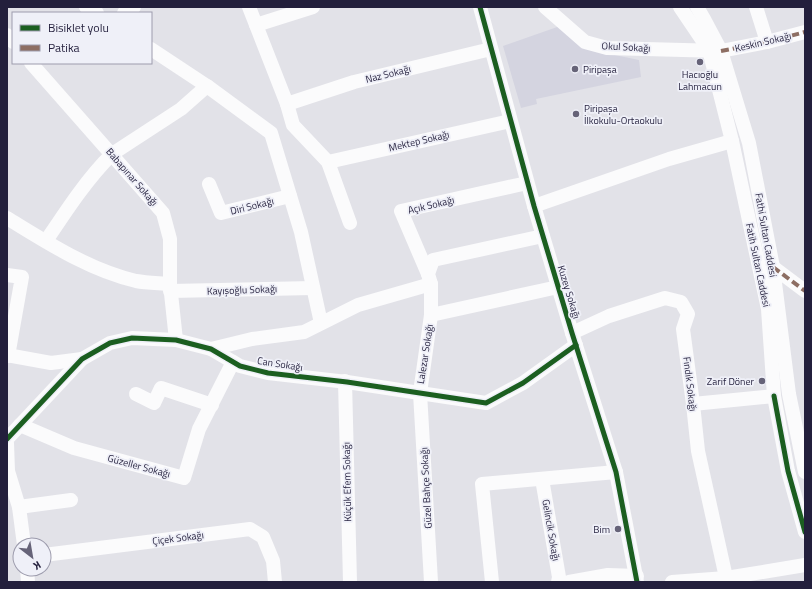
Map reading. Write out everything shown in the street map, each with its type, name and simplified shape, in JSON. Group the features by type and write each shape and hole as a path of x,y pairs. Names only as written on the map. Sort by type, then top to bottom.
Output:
{"street":[{"path":"86,7 95,12"},
{"path":"249,7 287,104 293,125 328,162 350,224"},
{"path":"256,25 313,7"},
{"name":"Kuzey Sokağı","path":"480,7 534,206 616,472 637,579"},
{"name":"Okul Sokağı","path":"545,7 585,42 606,48 715,51"},
{"name":"Fatih Sultan Caddesi","path":"680,7 715,51 732,141 768,309 774,396 788,471 805,532"},
{"name":"Fathi Sultan Caddesi","path":"697,7 704,19 749,143 773,267 789,394 800,427 805,472"},
{"path":"756,7 767,42"},
{"name":"Keskin Sokağı","path":"715,51 767,42 805,32"},
{"name":"Naz Sokağı","path":"287,104 354,82 491,49"},
{"path":"152,50 207,86 271,133 301,232 321,323"},
{"name":"Babapınar Sokağı","path":"32,64 163,213 170,239 170,288 176,340"},
{"path":"46,241 88,181 112,154 172,116 207,86"},
{"name":"Mektep Sokağı","path":"328,162 510,121"},
{"path":"271,133 293,125"},
{"path":"534,206 669,159 732,141"},
{"name":"Açık Sokağı","path":"430,279 401,211 528,183"},
{"name":"Diri Sokağı","path":"209,184 221,213 290,196"},
{"name":"Kayışoğlu Sokağı","path":"7,219 77,260 107,272 137,281 170,288 313,288"},
{"path":"211,349 252,339 304,332 358,305 430,279 433,260 543,236"},
{"path":"773,267 805,291"},
{"path":"7,275 22,277 7,356 51,363 82,359"},
{"name":"Lalezar Sokağı","path":"420,393 431,315 430,279"},
{"path":"431,315 558,287"},
{"name":"Fındık Sokağı","path":"574,339 609,316 665,298 681,302 688,314 683,329 698,451 727,580"},
{"name":"Can Sokağı","path":"7,439 82,359 110,343 132,338 176,340 211,349 240,366 268,373 345,381 486,403 523,383 574,339"},
{"name":"Güzeller Sokağı","path":"20,425 74,448 184,478 199,429 233,362"},
{"name":"Küçük Efem Sokağı","path":"345,381 350,582"},
{"path":"136,394 154,403 161,388 212,405"},
{"name":"Güzel Bahçe Sokağı","path":"420,393 431,582"},
{"path":"693,404 774,396"},
{"path":"7,443 8,471 19,506 23,537"},
{"path":"492,582 482,484 616,472"},
{"name":"Gelincik Sokağı","path":"542,479 559,577 558,582"},
{"path":"19,506 71,500"},
{"name":"Çiçek Sokağı","path":"52,554 250,529 263,537 273,562 275,582"},
{"path":"672,582 727,580 805,565"},
{"path":"569,582 608,575 637,579"}],"shaded area":[{"name":"Piripaşa","path":"560,26 586,49 639,60 641,77 536,99 537,104 521,108 503,46"}],"marked path":[{"path":"721,51 767,42 805,32"},
{"path":"773,267 805,291"}],"cycle path":[{"path":"480,7 534,206 616,472 637,582"},
{"path":"7,439 82,359 110,343 132,338 176,340 211,349 240,366 268,373 347,382 486,403 523,383 576,345"},
{"path":"774,396 788,471 805,532"}],"place":[{"name":"Hacıoğlu Lahmacun","path":"700,62"},
{"name":"Piripaşa","path":"575,69"},
{"name":"Piripaşa İlkokulu-Ortaokulu","path":"576,114"},
{"name":"Zarif Döner","path":"762,381"},
{"name":"Bim","path":"618,529"}]}
